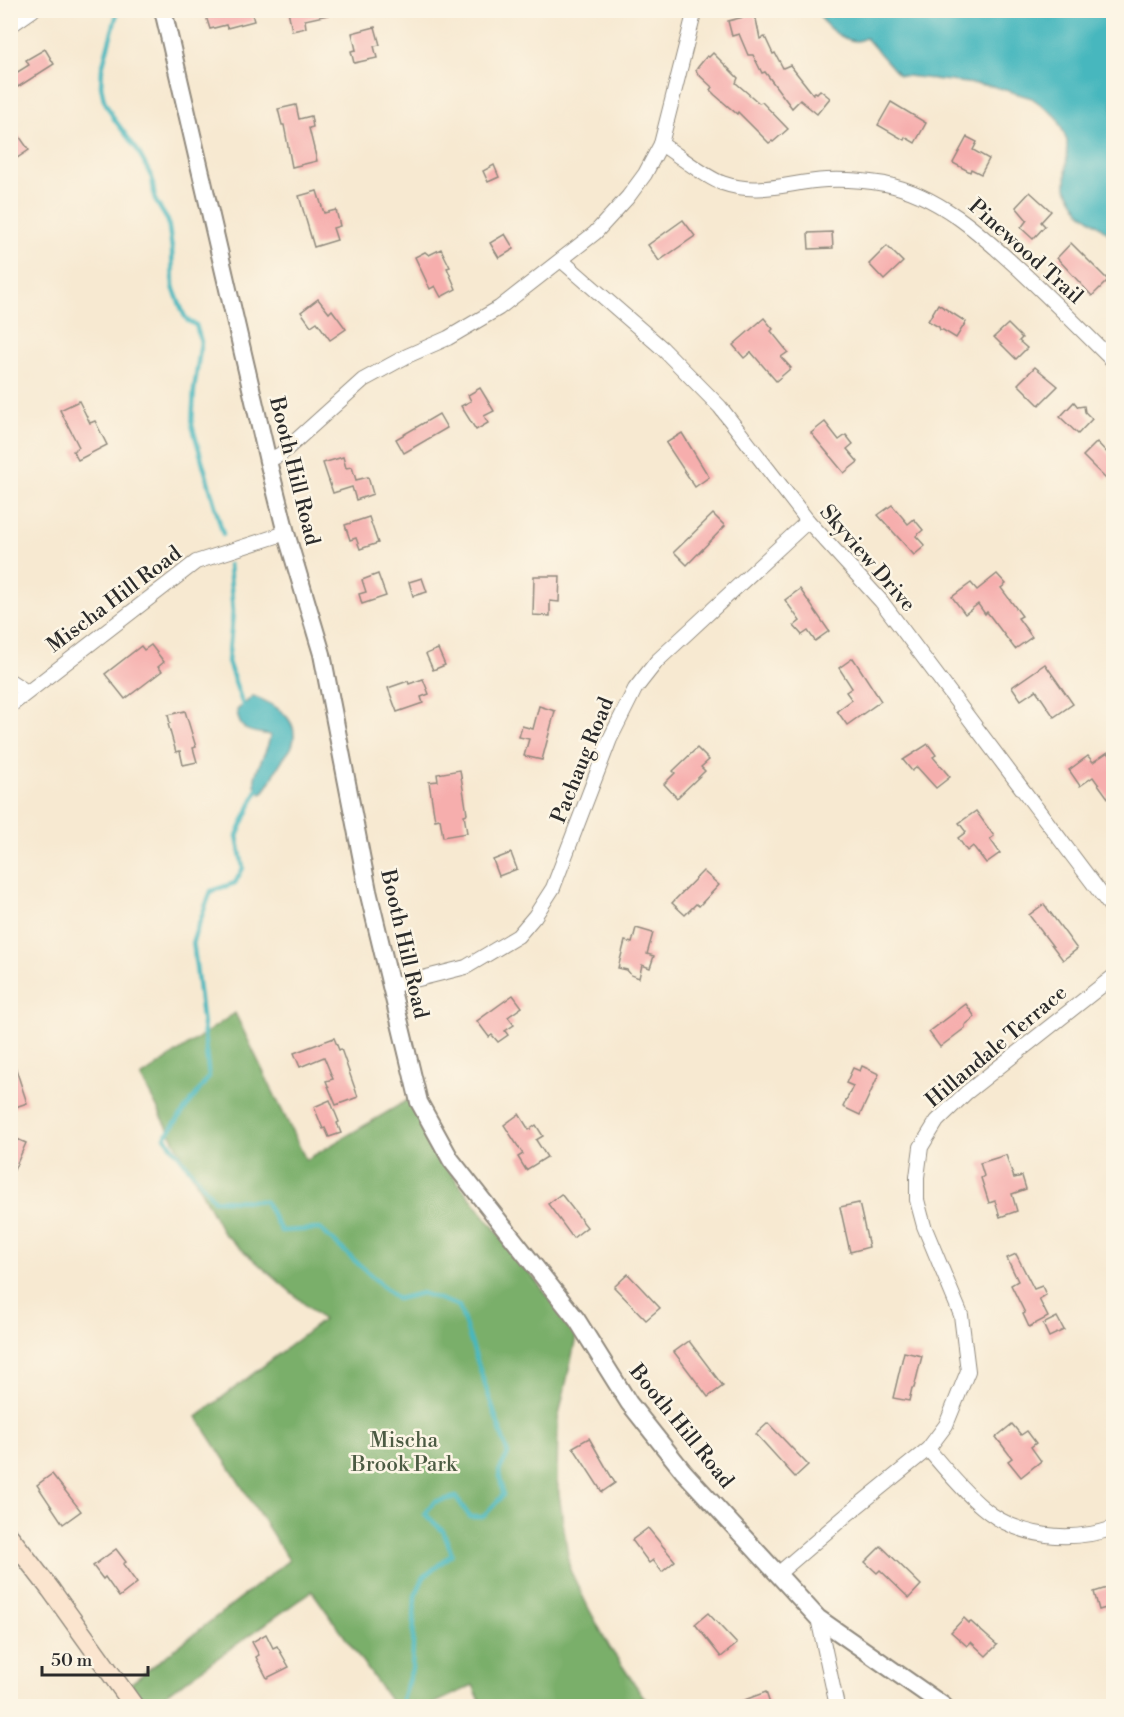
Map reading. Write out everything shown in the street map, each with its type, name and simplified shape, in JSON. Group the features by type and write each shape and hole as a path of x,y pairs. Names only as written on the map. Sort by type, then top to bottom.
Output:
{"main road":[{"path":"10,1538 51,1590 134,1707"}],"street":[{"path":"10,26 33,10"},
{"name":"Booth Hill Road","path":"163,10 286,533 322,654 368,891 419,1102 451,1160 578,1320 636,1412 683,1471 818,1618 944,1707"},
{"path":"268,460 281,454 363,380 448,338 499,308 595,233 628,197 645,174 661,144 695,10"},
{"name":"Pinewood Trail","path":"661,144 721,183 740,187 757,190 826,180 864,181 908,190 950,211 993,246 1058,306 1113,362"},
{"name":"Skyview Drive","path":"561,260 662,348 720,406 808,521 881,601 1113,911"},
{"name":"Pachaug Road","path":"391,986 466,967 518,936 535,916 553,888 610,739 635,689 657,661 808,521"},
{"name":"Mischa Hill Road","path":"10,706 196,562 286,533"},
{"path":"10,681 27,692"},
{"name":"Hillandale Terrace","path":"779,1573 928,1449 946,1425 968,1371 961,1315 924,1226 917,1200 921,1146 937,1121 966,1093 1113,976"},
{"path":"928,1449 963,1490 983,1509 1022,1529 1048,1535 1073,1537 1099,1533 1113,1528"},
{"path":"818,1618 837,1707"}],"green space":[{"name":"Mischa Brook Park","path":"235,1013 306,1160 411,1098 427,1143 577,1333 558,1420 557,1480 570,1570 610,1648 650,1706 482,1706 473,1685 429,1706 394,1706 312,1591 150,1706 144,1706 129,1685 289,1560 197,1417 323,1320 223,1233 141,1077"}],"water":[{"path":"818,11 1113,11 1113,237 1080,211 1066,188 1067,141 1057,117 1032,98 992,86 899,75 866,38 856,41 838,35 828,26"},
{"path":"253,696 269,703 284,714 290,720 294,736 291,748 261,794 256,788 256,774 270,735 244,728 238,718 237,710"}],"building":[{"path":"212,10 251,10 254,21 227,28 226,25 210,29 205,13"},
{"path":"288,10 327,10 328,15 305,20 306,28 292,31"},
{"path":"755,14 760,39 765,37 783,68 790,65 813,94 820,90 830,98 817,114 800,100 792,108 765,72 762,73 753,55 748,55 739,34 732,36 728,21"},
{"path":"375,27 380,45 374,46 377,58 354,63 351,51 356,50 352,33"},
{"path":"45,49 54,64 18,87 11,76 29,65 26,60"},
{"path":"713,53 738,78 736,83 759,103 762,102 788,129 773,142 769,143 738,112 737,114 715,95 710,90 712,87 698,74 696,70 698,67 707,56"},
{"path":"891,102 926,123 915,143 905,137 904,140 878,125"},
{"path":"296,105 299,119 311,116 313,127 309,128 317,161 292,167 284,125 282,125 278,109"},
{"path":"17,133 29,150 14,160 10,154 10,138"},
{"path":"967,137 977,142 973,150 989,159 981,174 971,169 970,172 953,163"},
{"path":"494,165 499,177 488,182 483,171"},
{"path":"317,191 324,213 336,210 340,226 333,228 337,240 314,247 299,196"},
{"path":"1030,192 1051,211 1041,222 1045,226 1033,239 1021,228 1027,220 1016,207"},
{"path":"683,220 695,236 659,261 648,245"},
{"path":"832,232 833,248 809,249 808,233"},
{"path":"505,234 514,249 499,258 490,243"},
{"path":"1071,243 1108,280 1092,296 1057,258"},
{"path":"887,246 903,262 884,280 869,264"},
{"path":"441,249 450,267 447,268 456,289 441,297 435,286 430,289 415,257 425,252 429,255"},
{"path":"318,299 329,313 332,310 346,329 330,340 317,322 311,326 301,312"},
{"path":"938,304 966,322 956,338 928,321"},
{"path":"764,318 788,352 781,357 791,368 776,381 751,352 744,358 733,345"},
{"path":"1008,324 1022,338 1019,341 1027,348 1016,359 994,337"},
{"path":"1035,367 1058,386 1039,405 1018,384"},
{"path":"480,388 494,411 484,416 488,423 476,430 461,406 471,401 468,395"},
{"path":"79,401 90,423 95,421 107,445 78,460 73,451 79,447 60,410"},
{"path":"1074,402 1078,407 1084,406 1085,412 1092,419 1078,434 1060,417"},
{"path":"439,414 447,428 404,453 396,439"},
{"path":"825,422 839,440 846,435 853,444 847,449 858,462 844,473 811,433"},
{"path":"682,433 709,477 695,487 666,443"},
{"path":"1097,442 1113,459 1113,471 1106,479 1083,456"},
{"path":"343,457 346,468 352,467 356,480 368,477 373,494 356,500 352,487 333,493 323,463"},
{"path":"892,505 908,524 914,519 923,530 916,536 925,546 914,555 878,515"},
{"path":"713,514 725,526 687,565 674,552"},
{"path":"369,517 378,543 360,549 356,538 350,540 345,525"},
{"path":"378,574 386,596 362,604 359,594 366,592 362,580"},
{"path":"997,574 1006,584 1001,588 1022,616 1018,618 1032,637 1015,649 987,612 985,614 978,604 965,614 952,597 971,583 977,590"},
{"path":"534,576 560,576 559,602 550,601 550,616 533,615"},
{"path":"422,578 427,592 413,596 409,582"},
{"path":"800,589 829,631 815,641 808,631 802,635 794,626 800,621 785,600"},
{"path":"151,645 164,662 158,667 162,671 125,699 105,674 141,646 144,650"},
{"path":"438,649 445,665 433,670 426,654"},
{"path":"853,658 881,701 847,725 837,711 852,700 846,692 852,688 839,668"},
{"path":"1045,664 1073,704 1054,717 1036,690 1021,700 1012,687"},
{"path":"423,679 429,694 421,697 423,703 397,712 388,688"},
{"path":"539,706 555,711 542,760 524,756 529,739 519,737 522,726 533,729"},
{"path":"185,711 196,747 193,748 197,762 183,765 180,751 176,752 168,724 170,723 168,715"},
{"path":"928,744 936,755 933,757 950,777 936,788 917,767 912,771 903,760"},
{"path":"697,748 709,760 701,767 705,771 677,798 664,784 675,773 673,771"},
{"path":"1108,752 1113,760 1113,805 1093,777 1080,786 1069,770 1088,756 1093,762"},
{"path":"460,770 467,814 464,815 467,833 443,837 440,819 435,820 429,782 438,781 437,774"},
{"path":"976,811 994,836 990,839 1000,853 986,863 973,846 967,851 958,838 966,832 959,823"},
{"path":"511,853 517,869 499,876 493,860"},
{"path":"703,871 719,885 699,906 696,904 685,915 672,903"},
{"path":"1044,904 1077,949 1063,960 1029,915"},
{"path":"636,928 653,933 647,954 654,956 650,968 642,965 639,978 631,975 627,970 618,968 625,941 632,943"},
{"path":"513,995 522,1007 508,1017 514,1025 505,1031 508,1035 498,1042 492,1035 489,1037 477,1021"},
{"path":"966,1004 975,1017 965,1025 965,1028 940,1047 929,1032"},
{"path":"334,1038 339,1050 341,1049 358,1097 336,1105 326,1081 333,1079 324,1057 300,1067 294,1053"},
{"path":"10,1060 13,1060 27,1103 10,1109"},
{"path":"862,1066 879,1074 860,1115 843,1107 853,1086 846,1083 853,1068 860,1071"},
{"path":"330,1100 341,1133 329,1137 314,1107"},
{"path":"519,1114 529,1130 536,1125 543,1136 536,1140 547,1157 526,1170 518,1157 523,1154 504,1125"},
{"path":"10,1136 26,1143 10,1179"},
{"path":"1006,1155 1014,1178 1022,1176 1026,1189 1012,1194 1017,1211 1000,1217 995,1201 989,1203 981,1178 984,1176 980,1163"},
{"path":"561,1194 587,1227 573,1238 548,1204"},
{"path":"859,1203 869,1247 850,1252 840,1207"},
{"path":"1016,1254 1034,1289 1042,1286 1046,1295 1039,1299 1048,1317 1029,1327 1023,1314 1025,1313 1011,1285 1018,1281 1007,1258"},
{"path":"628,1274 660,1308 646,1320 614,1287"},
{"path":"1057,1317 1064,1330 1049,1337 1043,1324"},
{"path":"689,1341 723,1386 708,1397 674,1352"},
{"path":"904,1352 922,1356 909,1401 893,1398"},
{"path":"768,1423 808,1465 795,1477 756,1434"},
{"path":"1012,1424 1021,1435 1027,1431 1036,1443 1031,1447 1041,1461 1021,1477 1008,1461 1012,1458 996,1437"},
{"path":"589,1438 615,1483 602,1492 573,1447"},
{"path":"52,1474 81,1511 63,1524 37,1485"},
{"path":"648,1528 675,1561 662,1572 653,1560 649,1563 632,1540"},
{"path":"881,1546 921,1585 909,1598 880,1570 877,1573 865,1562"},
{"path":"116,1549 126,1562 123,1564 137,1583 119,1597 105,1577 103,1579 93,1566"},
{"path":"1113,1586 1113,1606 1099,1610 1094,1592"},
{"path":"708,1613 737,1644 721,1657 695,1624"},
{"path":"964,1618 997,1645 986,1656 971,1642 967,1646 951,1632"},
{"path":"266,1634 273,1648 277,1646 289,1667 267,1678 256,1657 259,1655 252,1642"},
{"path":"766,1692 771,1707 731,1707 731,1705"}],"waterway":[{"path":"118,10 102,68 101,86 104,100 114,119 138,151 152,178 155,200 168,221 172,249 173,287 184,315 188,321 196,325 201,342 192,425 223,534"},
{"path":"229,565 233,612 228,662 244,708"},
{"path":"259,786 237,836 243,868 235,883 211,891 193,940 209,1077 165,1137 214,1200 265,1201 281,1231 320,1229 397,1299 422,1293 459,1306 508,1454 499,1471 503,1495 483,1517 470,1517 456,1497 434,1502 425,1514 443,1531 452,1554 424,1577 415,1596 412,1669 400,1706"}]}
